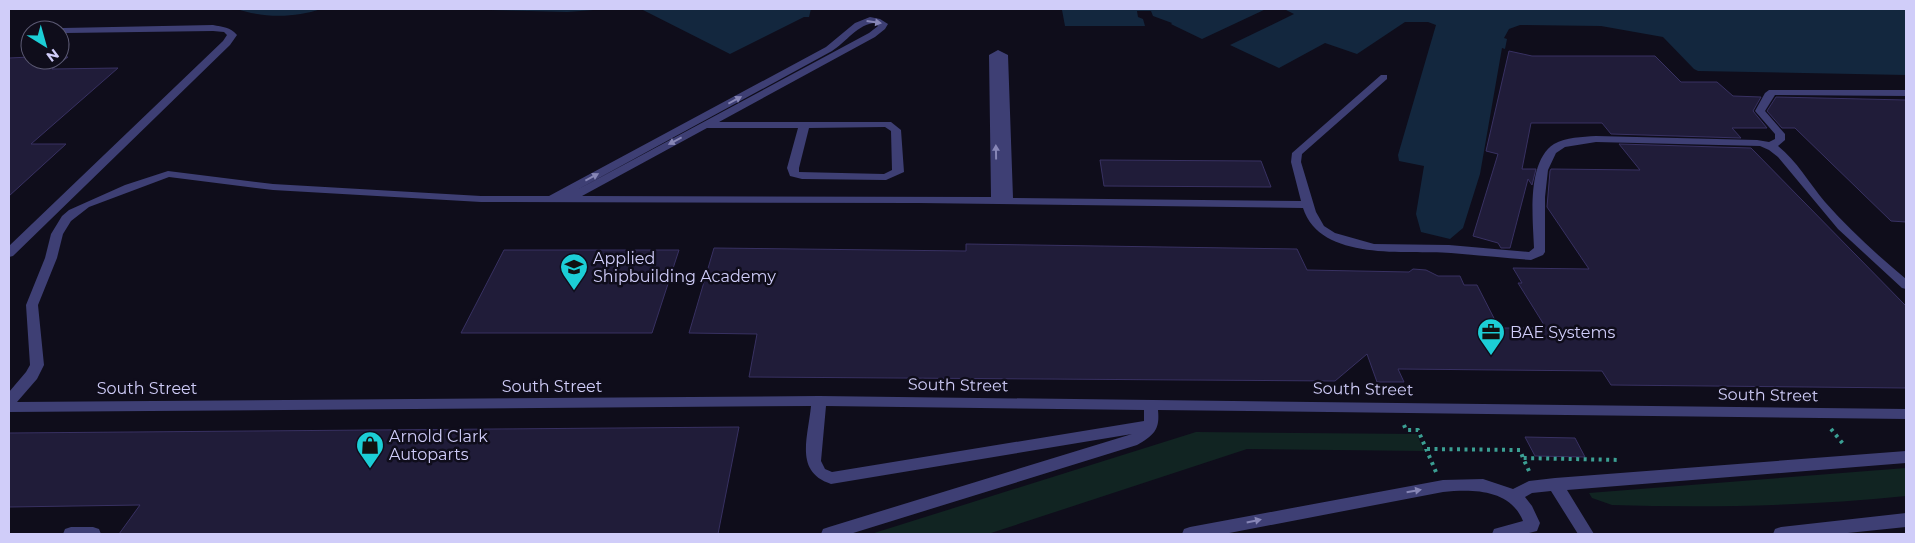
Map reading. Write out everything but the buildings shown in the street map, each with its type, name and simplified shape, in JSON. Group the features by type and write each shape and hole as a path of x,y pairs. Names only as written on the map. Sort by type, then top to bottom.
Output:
{"street":[{"path":"549,200 820,54 837,44 862,22 874,20 883,24 872,35 566,200"},
{"path":"9,253 227,43 232,35 227,30 213,28 70,30"},
{"path":"998,53 1003,55 1002,200 994,55 998,53"},
{"path":"1384,76 1297,153 1296,162 1307,205 1314,221 1325,233 1368,246 1449,249 1531,256 1539,252 1540,248 1538,211 1544,162 1552,150 1560,145 1578,140 1596,139 1748,142 1770,146 1791,165 1837,221 1879,263 1906,285"},
{"path":"1770,146 1780,140 1780,134 1760,111 1769,95 1774,92 1906,93"},
{"path":"705,125 804,126 814,123 884,123 895,127 897,134 898,172 895,175 886,177 802,176 794,174 793,168 804,126"},
{"path":"9,401 32,375 37,365 32,305 51,258 57,234 73,212 158,176 176,174 273,187 454,198 549,200 1002,200 1307,205"},
{"path":"819,401 812,461 820,473 830,478 1152,425"},
{"name":"South Street","path":"9,407 819,401 1906,414"},
{"path":"829,534 1132,441 1142,436 1152,425 1150,404"},
{"path":"1513,497 1529,487 1555,484 1679,476 1906,457"},
{"path":"1190,534 1448,485 1474,483 1487,486 1513,497 1530,516 1531,526 1500,534"},
{"path":"1555,484 1586,534"},
{"path":"1781,534 1906,520"},
{"path":"71,534 93,534"}],"path":[{"path":"1420,434 1430,458"},
{"path":"1426,449 1520,450 1532,475"}],"green space":[{"path":"1196,432 1417,434 1424,451 1247,449 988,534 871,534"},
{"path":"1906,468 1906,496 1832,502 1722,506 1612,505 1592,498 1589,493"}],"water":[{"path":"237,9 321,9 301,14 279,16 257,14"},
{"path":"450,9 607,9 567,12"},
{"path":"641,9 811,9 809,17 804,17 730,54"},
{"path":"901,9 1266,9 1202,39 1172,23 1153,16 1151,11 1137,11 1138,17 1143,19 1145,26 1065,26 1062,10"},
{"path":"1284,9 1906,9 1906,75 1698,71 1663,37 1601,26 1520,25 1509,29 1504,38 1507,39 1505,49 1502,48 1480,174 1463,228 1450,239 1421,232 1416,214 1424,166 1399,161 1398,155 1436,25 1428,22 1405,22 1357,54 1325,43 1279,68 1230,45 1294,14"}],"place":[{"name":"Applied Shipbuilding Academy","path":"574,291"},
{"name":"BAE Systems","path":"1491,356"},
{"name":"Arnold Clark Autoparts","path":"370,469"}]}
